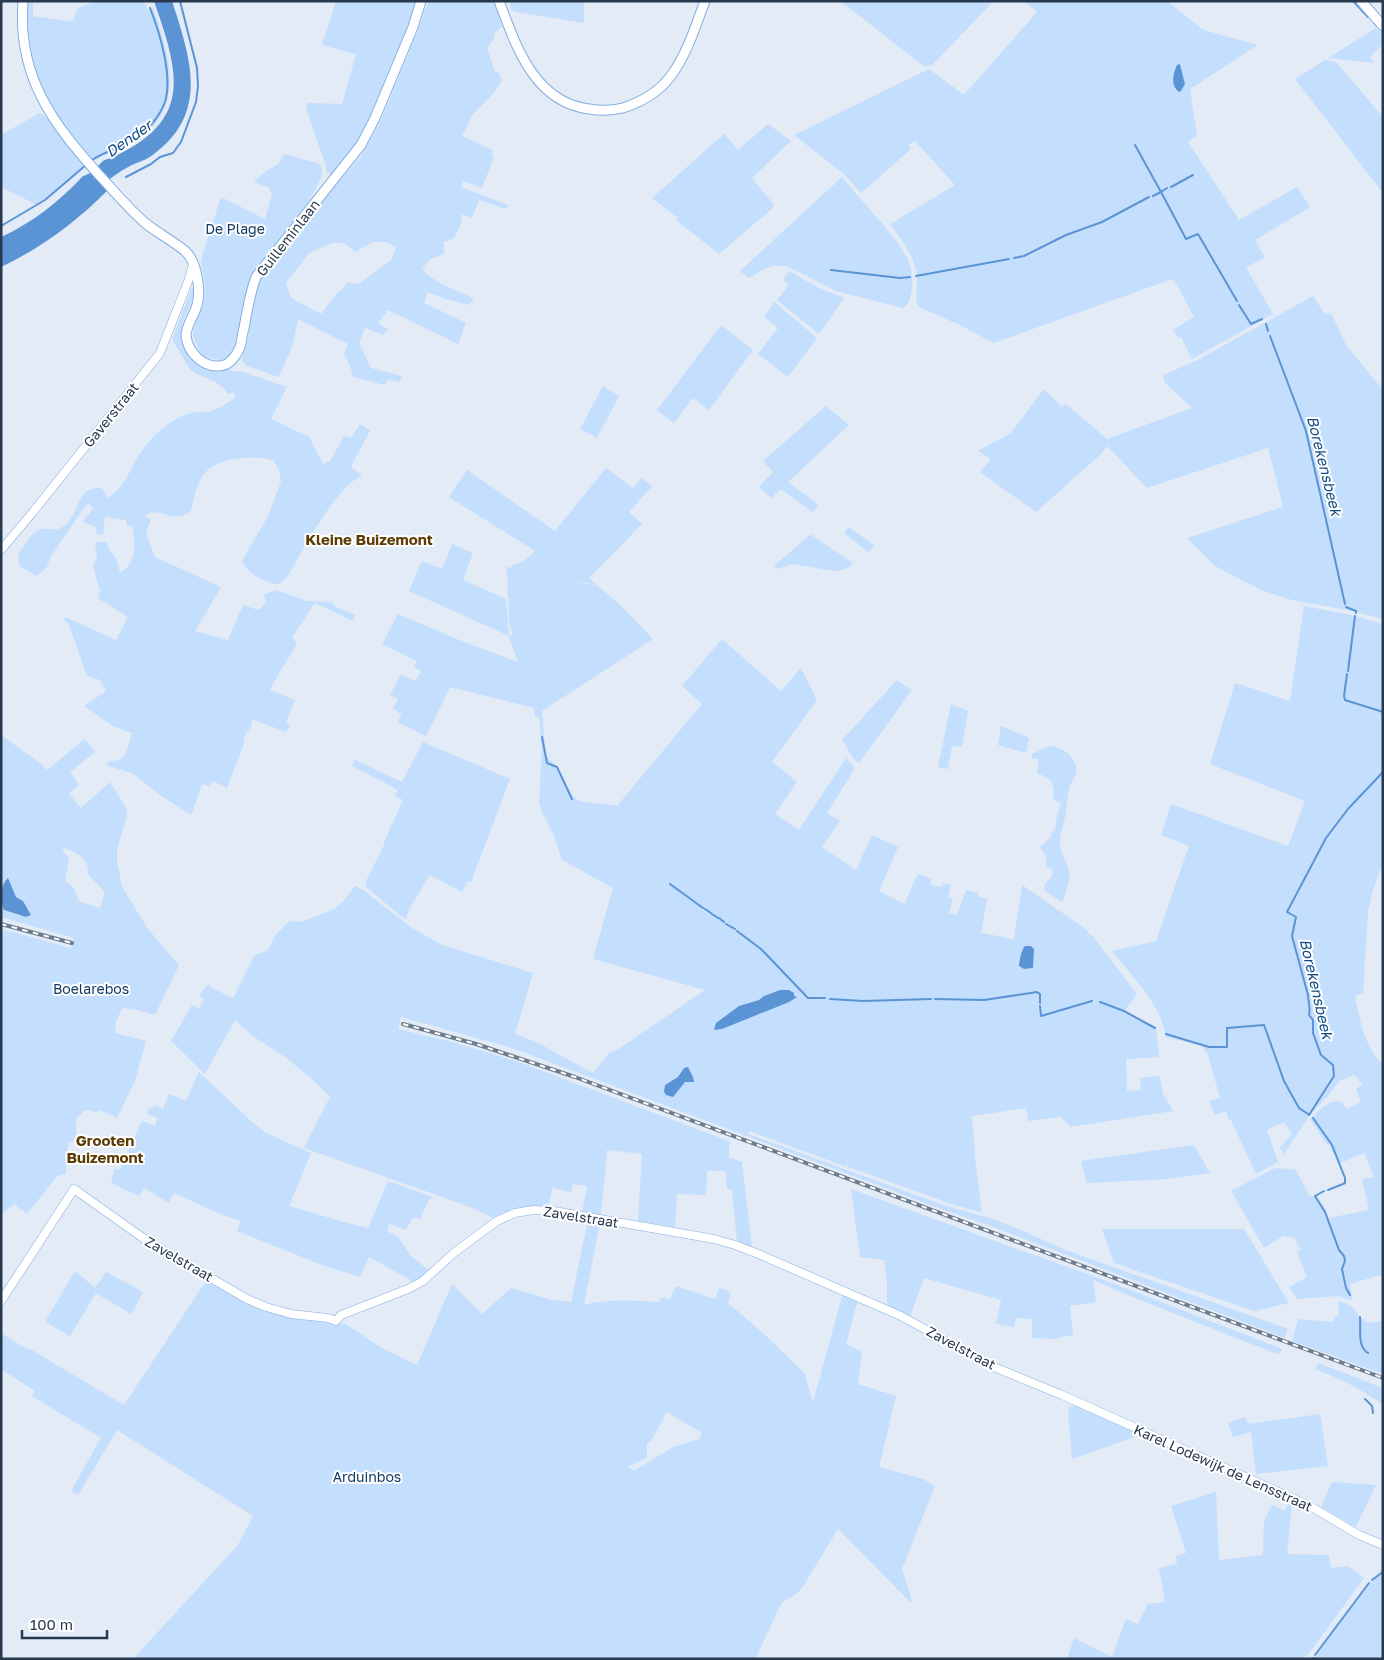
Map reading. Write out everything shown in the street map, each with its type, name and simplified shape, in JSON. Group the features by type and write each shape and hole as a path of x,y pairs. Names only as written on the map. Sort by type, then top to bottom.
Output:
{"main road":[{"name":"Guilleminlaan","path":"23,1 23,37 28,63 34,82 46,107 84,158 118,196 146,223 186,251 193,264 199,287 197,306 189,322 186,335 190,348 198,359 209,365 221,366 231,362 240,346 252,287 256,277 361,144 375,118 421,1"},
{"path":"499,1 526,66 541,84 551,94 567,103 601,111 614,110 639,102 667,81 682,58 705,1"},
{"path":"1361,1 1383,26"}],"street":[{"name":"Gaverstraat","path":"1,550 160,354 193,264"},
{"name":"Zavelstraat","path":"1,1301 74,1189 146,1240 247,1300 291,1314 328,1318 336,1321 341,1315 423,1281 455,1252 497,1221 515,1213 533,1210 554,1211 714,1239 756,1253 874,1304 924,1328 994,1367 1062,1395"},
{"name":"Karel Lodewijk de Lensstraat","path":"1062,1395 1310,1506 1359,1536 1383,1545"}],"green space":[{"path":"28,1 33,1 33,16 72,22 78,8 96,1 144,1 148,11 153,8 165,45 170,80 168,98 162,113 151,128 135,141 115,151 92,159 63,123 42,88 31,48 28,26"},
{"path":"336,1 416,1 407,29 369,122 332,175 326,172 326,166 306,108 307,103 342,104 356,54 322,45"},
{"name":"De Plage","path":"428,1 494,1 502,26 494,34 494,39 487,48 495,72 499,73 502,80 493,94 473,114 462,136 493,150 492,155 494,157 482,188 463,181 461,187 508,205 506,209 479,200 472,218 462,214 460,227 454,238 443,243 445,253 429,260 422,269 438,282 474,298 469,305 445,299 428,292 424,303 466,323 458,344 388,310 378,323 388,329 383,335 365,328 359,343 371,368 402,376 399,382 388,379 385,385 353,377 344,354 348,344 298,319 293,344 279,377 247,366 242,361 249,326 252,276 244,302 239,335 233,351 221,361 205,357 198,350 193,335 196,321 204,302 205,284 201,263 203,253 221,197 265,219 272,194 268,187 254,182 263,173 278,164 284,154 317,163 321,166 321,177 308,203 307,209 311,213 360,158 379,125","holes":["372,242 386,242 396,247 392,259 359,284 348,282 321,314 291,298 286,283 309,253 332,243 344,243 356,252"]},
{"path":"510,1 584,1 584,23 517,12 511,10"},
{"path":"840,1 994,1 932,65 924,66"},
{"path":"1024,1 1167,1 1203,30 1258,45 1190,89 1197,136 1188,142 1239,220 1297,187 1310,207 1255,240 1265,257 1246,268 1273,314 1192,359 1181,337 1179,338 1173,330 1194,317 1175,281 1172,279 994,343 960,325 921,308 917,304 917,277 914,262 890,224 955,185 915,141 908,145 911,149 861,193 844,174 794,135 929,69 964,95 1037,12","holes":["1177,65 1181,66 1185,84 1179,92 1176,90 1174,78"]},
{"path":"1376,28 1383,36 1383,44 1370,57 1374,63 1328,58"},
{"path":"1325,60 1336,62 1383,117 1383,193 1295,79"},
{"path":"40,113 46,117 84,166 37,205 1,187 1,135"},
{"path":"768,124 791,141 752,178 775,206 719,254 652,198 724,134 738,150"},
{"path":"842,177 893,236 908,260 911,268 912,288 909,302 903,308 836,291 787,266 773,266 749,278 740,271"},
{"path":"789,271 819,288 844,298 819,334 777,300 789,285 783,280"},
{"path":"192,288 195,290 194,296 182,324 181,335 184,348 198,365 211,371 218,372 229,369 243,372 287,387 271,419 309,437 323,464 330,461 344,436 351,438 360,424 370,431 351,466 362,475 351,482 330,506 287,577 279,584 268,582 258,577 248,570 242,561 267,518 281,482 279,471 274,461 257,458 237,458 218,464 210,468 201,478 191,511 178,516 154,512 144,517 151,519 146,533 155,557 221,587 195,631 228,640 243,605 260,609 266,603 264,595 276,590 307,601 331,602 336,607 355,615 353,621 315,603 292,637 297,644 270,690 295,700 286,722 290,725 286,732 252,719 252,725 243,738 245,741 227,788 213,781 209,786 202,784 191,815 163,797 132,773 108,766 107,762 119,759 126,754 132,733 113,726 84,706 106,691 100,680 87,676 69,625 64,619 65,617 116,640 128,617 98,598 100,591 93,566 97,559 95,542 106,542 116,558 120,573 130,564 134,552 132,526 127,526 126,520 105,517 103,535 97,534 95,526 82,522 93,509 89,503 85,506 50,558 47,567 37,576 19,566 18,555 29,538 38,530 57,529 68,523 85,492 99,488 104,490 107,498 118,490 139,455 155,435 166,426 185,415 215,410 236,397 233,392 228,394 219,384 193,372 172,339"},
{"path":"1313,296 1325,314 1331,313 1346,345 1383,390 1383,619 1292,600 1261,590 1215,566 1187,538 1283,507 1268,448 1147,488 1107,446 1100,455 1036,512 980,472 991,459 978,451 1011,433 1044,389 1062,407 1066,404 1107,439 1192,408 1165,383 1163,375 1196,361"},
{"path":"774,302 817,338 788,377 758,354 778,328 764,317"},
{"path":"721,325 753,350 709,410 693,398 674,423 657,410"},
{"path":"603,386 619,396 597,438 580,429"},
{"path":"826,406 849,425 788,482 819,505 812,512 781,489 771,498 759,487 773,472 763,461"},
{"path":"606,468 633,488 642,478 652,486 629,512 642,524 589,578 598,585 557,578 598,586 618,603 653,639 542,711 546,757 557,768 573,797 586,802 617,806 702,704 682,686 722,639 781,691 801,668 817,700 772,762 797,782 775,814 799,830 846,758 855,768 827,813 840,821 822,847 856,870 872,835 898,847 879,891 904,904 918,874 932,879 930,884 942,887 943,883 951,885 948,898 953,899 949,913 957,915 966,890 979,893 978,896 987,899 981,933 1014,939 1022,885 1083,927 1094,938 1137,994 1124,1011 1156,1027 1159,1057 1126,1059 1127,1091 1141,1090 1140,1078 1160,1076 1163,1094 1173,1111 1070,1127 1061,1117 1028,1121 1026,1108 972,1116 982,1213 848,1167 846,1155 847,1167 749,1131 748,1134 946,1206 993,1219 1068,1251 1288,1329 1285,1338 515,1049 401,1017 398,1029 456,1043 519,1062 731,1142 729,1145 729,1157 742,1162 752,1247 737,1241 732,1190 727,1189 725,1171 707,1171 706,1195 677,1194 675,1227 638,1221 642,1154 607,1150 601,1216 582,1212 587,1186 573,1184 571,1192 552,1188 548,1208 495,1219 473,1208 304,1148 330,1097 285,1057 254,1037 235,1020 205,1074 171,1041 192,1005 199,1009 204,999 199,996 208,984 233,998 254,956 268,950 275,936 287,923 292,921 301,922 335,909 355,886 363,890 412,928 442,945 533,973 515,1034 536,1042 593,1073 610,1052 617,1050 705,990 593,959 613,888 562,860 555,838 539,803 542,749 539,717 535,717 534,708 450,687 426,736 397,722 402,714 393,709 398,699 390,695 401,674 415,681 421,671 414,667 417,661 382,644 398,614 518,662 509,636 409,591 422,561 442,569 452,544 473,553 463,580 506,599 509,635 513,636 509,621 507,571 505,567 516,569 509,567 524,561 535,551 449,497 467,470 555,531"},
{"path":"849,527 875,546 868,552 844,533"},
{"path":"811,534 853,563 848,568 834,571 792,564 778,569 774,566"},
{"path":"1304,606 1351,615 1383,624 1383,862 1368,911 1363,993 1355,996 1367,1041 1371,1050 1383,1065 1383,1281 1380,1275 1350,1284 1352,1300 1337,1296 1297,1299 1289,1287 1307,1277 1297,1252 1301,1250 1294,1238 1283,1236 1264,1248 1231,1191 1273,1169 1296,1170 1309,1195 1320,1201 1329,1218 1369,1210 1362,1179 1374,1177 1364,1153 1338,1164 1329,1144 1327,1144 1310,1119 1334,1101 1343,1102 1346,1109 1361,1102 1356,1089 1363,1084 1354,1075 1339,1081 1309,1116 1284,1154 1280,1148 1292,1134 1284,1122 1267,1130 1278,1162 1256,1174 1226,1111 1215,1115 1209,1101 1220,1098 1207,1052 1205,1052 1203,1046 1165,1037 1163,1026 1153,1003 1112,951 1156,941 1189,846 1161,835 1171,804 1288,846 1305,801 1210,764 1235,683 1290,701"},
{"path":"897,680 912,690 859,763 853,758 842,740"},
{"path":"951,704 968,711 962,747 952,746 948,769 938,767"},
{"path":"1001,726 1029,738 1026,753 998,745"},
{"name":"Boelarebos","path":"1,735 47,770 85,739 95,752 70,772 79,785 69,794 81,808 110,782 126,808 127,816 117,849 117,862 122,887 148,929 179,965 155,1015 122,1008 116,1022 115,1033 146,1041 135,1081 117,1118 100,1110 98,1113 89,1110 84,1111 76,1119 76,1141 69,1142 66,1155 66,1174 57,1176 27,1214 14,1204 1,1215 1,929 71,948 74,938 1,917 1,905 5,910 12,913 26,917 31,915 23,901 16,897 8,878 3,885 1,894","holes":["64,848 85,860 88,874 105,892 100,908 78,901 74,889 65,881 69,858 62,851"]},
{"path":"423,742 510,779 471,882 468,881 462,892 430,875 409,909 406,920 366,887 366,881 403,800 395,796 398,790 352,766 355,760 402,782"},
{"path":"1049,746 1058,748 1070,755 1075,763 1076,770 1076,775 1069,789 1060,839 1060,846 1069,875 1069,882 1061,902 1045,891 1044,885 1052,876 1053,870 1047,867 1046,856 1040,847 1050,838 1056,825 1061,803 1053,800 1052,782 1037,773 1039,759 1032,758 1032,754"},
{"path":"199,1072 266,1133 311,1153 289,1206 368,1228 388,1181 433,1197 428,1201 420,1219 413,1217 406,1230 389,1224 387,1231 398,1237 411,1256 430,1271 414,1282 369,1257 360,1277 322,1265 237,1231 241,1221 222,1215 174,1193 169,1203 144,1188 139,1196 111,1183 115,1168 120,1170 142,1121 155,1126 158,1118 147,1114 149,1108 152,1109 154,1105 163,1109 169,1094 186,1101"},
{"path":"1194,1145 1210,1173 1168,1179 1087,1183 1081,1161"},
{"path":"851,1189 1112,1283 1282,1349 1277,1354 1093,1280 1096,1302 1070,1306 1073,1335 1053,1339 1032,1338 1032,1319 1016,1318 1014,1327 996,1324 1001,1300 924,1278 910,1317 887,1307 887,1283 884,1260 860,1257"},
{"name":"Arduinbos","path":"588,1220 600,1222 584,1305 612,1301 659,1302 662,1297 670,1299 676,1286 715,1299 719,1288 731,1292 728,1303 764,1334 804,1373 813,1402 843,1293 858,1299 846,1344 862,1352 858,1384 896,1396 879,1467 923,1479 935,1486 902,1569 912,1601 910,1602 838,1529 802,1588 795,1595 782,1602 755,1659 133,1659 238,1545 253,1516 117,1430 78,1495 71,1491 101,1438 32,1396 35,1391 1,1369 1,1333 124,1405 208,1278 241,1299 331,1320 340,1324 344,1323 380,1347 417,1365 452,1284 482,1314 511,1288 552,1300 571,1302","holes":["667,1412 702,1433 699,1439 673,1447 634,1471 628,1467 647,1457 647,1444 651,1441"]},
{"path":"1102,1229 1244,1229 1289,1303 1254,1311 1114,1263"},
{"path":"75,1271 95,1288 106,1272 143,1292 131,1314 96,1293 70,1336 45,1322"},
{"path":"1338,1301 1352,1307 1368,1323 1383,1321 1383,1374 1292,1341 1298,1319 1333,1322 1334,1317 1339,1316"},
{"path":"1318,1363 1383,1388 1383,1405 1350,1385 1315,1369"},
{"path":"1072,1406 1077,1406 1140,1435 1072,1459 1068,1410"},
{"path":"1320,1414 1328,1466 1256,1474 1251,1432 1233,1437 1228,1423 1245,1417 1248,1424"},
{"path":"1332,1482 1376,1485 1356,1527 1321,1507"},
{"path":"1216,1492 1219,1560 1263,1555 1264,1521 1272,1505 1285,1511 1289,1501 1292,1503 1287,1554 1329,1555 1331,1568 1348,1566 1364,1578 1310,1652 1303,1659 1067,1659 1074,1638 1112,1657 1126,1619 1138,1624 1148,1604 1165,1602 1159,1568 1177,1564 1176,1556 1186,1553 1171,1506"},
{"path":"1383,1567 1383,1659 1313,1659 1333,1630"}],"water":[{"path":"154,1 172,1 185,43 191,83 189,102 183,120 172,138 154,154 123,170 102,185 107,191 70,224 44,243 1,267 1,237 45,211 83,176 91,172 103,161 138,144 156,128 168,111 173,93 173,73 170,51"},
{"path":"1180,64 1185,84 1179,92 1174,86 1173,79 1177,65"},
{"path":"8,878 16,897 23,901 31,915 26,917 4,910 2,902 3,885"},
{"path":"1025,946 1031,946 1034,949 1033,968 1024,969 1019,966"},
{"path":"780,990 789,990 797,997 722,1029 714,1030 716,1023 739,1006 759,1000"},
{"path":"688,1067 694,1082 685,1082 673,1097 666,1095 664,1092 665,1085 678,1077 684,1068"}],"waterway":[{"path":"126,177 160,157 173,153 181,142 196,102 198,86 197,68 180,1"},
{"path":"1353,1 1368,17"},
{"name":"Dender","path":"92,160 140,135 157,117 165,102 167,80 164,55 150,8"},
{"path":"1135,145 1161,192 1167,188"},
{"path":"1,226 45,200 86,165"},
{"path":"1171,187 1193,175"},
{"name":"Borekensbeek","path":"1153,196 1161,192 1186,239 1198,234 1237,301"},
{"name":"Borekensbeek","path":"1014,258 1024,256 1066,235 1102,222 1149,197"},
{"name":"Borekensbeek","path":"916,276 1009,259"},
{"name":"Borekensbeek","path":"831,270 900,278 910,277"},
{"name":"Borekensbeek","path":"1239,305 1251,324 1262,319"},
{"name":"Borekensbeek","path":"1266,324 1268,331"},
{"name":"Borekensbeek","path":"1270,336 1306,431 1345,604"},
{"name":"Borekensbeek","path":"1346,607 1356,611 1356,613"},
{"name":"Borekensbeek","path":"1348,671 1355,616"},
{"name":"Borekensbeek","path":"1347,674 1345,700 1383,712"},
{"path":"542,737 547,763 557,767 572,799"},
{"name":"Borekensbeek","path":"1309,1115 1334,1076 1333,1065 1321,1055 1313,1033 1313,1020 1309,1015 1308,995 1292,936 1296,917 1287,912 1326,838 1348,809 1383,772"},
{"path":"670,884 703,908"},
{"path":"705,909 711,913"},
{"path":"712,914 718,918"},
{"path":"719,918 724,922"},
{"path":"726,924 735,929"},
{"path":"737,931 761,949 808,998 825,998"},
{"path":"935,999 984,1000 1037,992 1040,994 1040,1003"},
{"path":"830,999 863,1001 931,999"},
{"path":"1040,1006 1041,1016 1092,1001"},
{"path":"1100,1002 1124,1011 1155,1028"},
{"path":"1166,1034 1209,1047 1227,1047 1227,1028 1264,1025 1284,1081 1299,1108 1308,1114"},
{"name":"Borekensbeek","path":"1313,1118 1332,1145 1345,1178 1345,1183 1328,1190"},
{"name":"Borekensbeek","path":"1324,1191 1315,1196 1325,1212 1339,1250 1344,1256 1345,1261 1342,1269 1346,1288 1350,1295"},
{"name":"Borekensbeek","path":"1360,1317 1361,1342 1368,1353"},
{"name":"Borekensbeek","path":"1365,1399 1372,1406 1373,1413"},
{"name":"Borekensbeek","path":"1372,1580 1383,1572"},
{"name":"Borekensbeek","path":"1315,1655 1369,1583"}],"railway":[{"path":"1,924 72,943"},
{"path":"403,1024 476,1044 575,1077 1383,1378"}],"district":[{"name":"Kleine Buizemont","path":"369,540"},
{"name":"Grooten Buizemont","path":"105,1150"}]}
